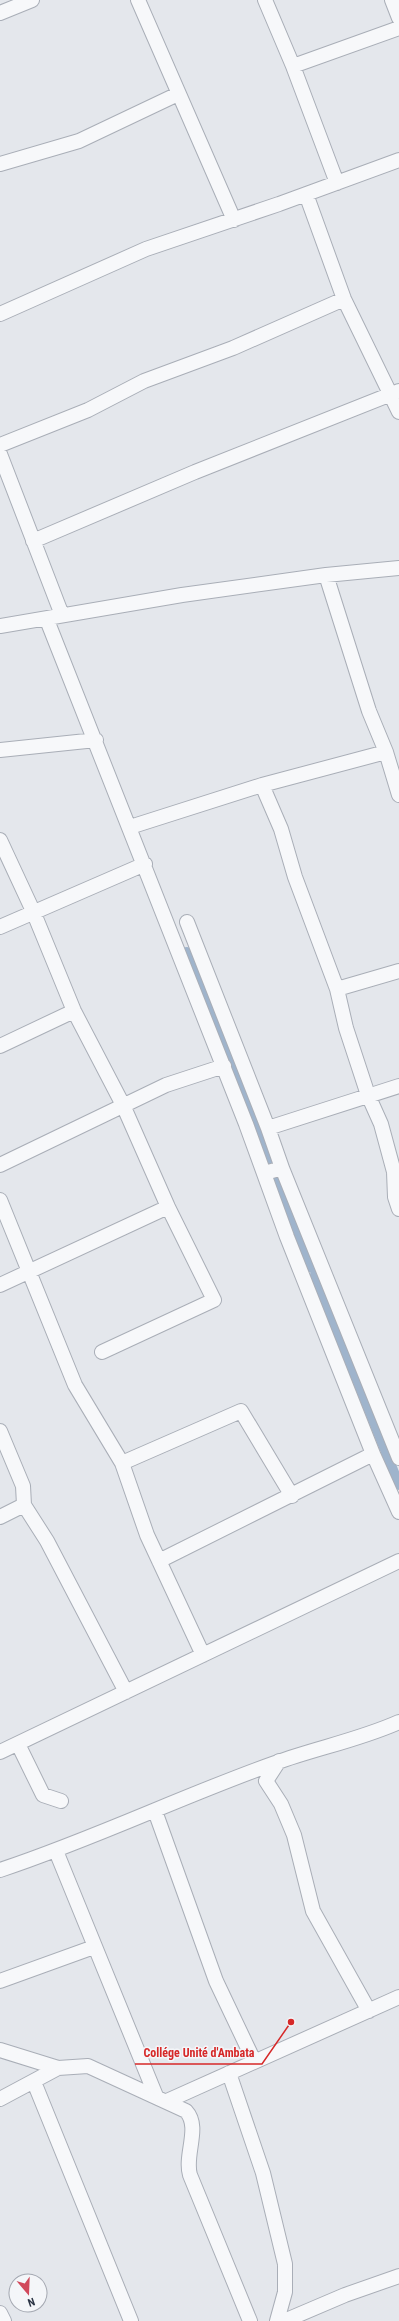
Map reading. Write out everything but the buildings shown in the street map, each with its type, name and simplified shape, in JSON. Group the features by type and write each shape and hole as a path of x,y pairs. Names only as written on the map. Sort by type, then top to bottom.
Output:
{"street":[{"path":"0,13 32,0"},
{"path":"264,0 293,66 337,183"},
{"path":"392,0 399,18"},
{"path":"142,1 178,94 234,220"},
{"path":"293,66 399,28"},
{"path":"0,164 79,141 178,94"},
{"path":"0,314 146,249 234,220 399,160"},
{"path":"306,194 344,298 395,392 399,412"},
{"path":"0,445 88,410 144,381 234,348 344,298"},
{"path":"33,541 195,472 395,392"},
{"path":"1,462 62,615"},
{"path":"0,626 47,620 62,615 182,595 326,575 399,568"},
{"path":"326,575 369,711 386,752 399,795"},
{"path":"47,620 96,740 224,1066 285,1230 373,1454 399,1512"},
{"path":"0,750 96,740"},
{"path":"130,827 262,785 386,752"},
{"path":"262,785 281,829 295,877 337,989 346,1028 368,1095 383,1131 394,1172 398,1200"},
{"path":"0,840 33,911 74,1010 123,1105 168,1207 214,1300 102,1352"},
{"path":"0,927 33,911 145,864"},
{"path":"187,922 268,1128 282,1168 399,1458"},
{"path":"337,989 399,971"},
{"path":"0,1046 74,1010"},
{"path":"0,1165 166,1085 224,1066"},
{"path":"268,1128 399,1086"},
{"path":"265,1173 282,1168"},
{"path":"0,1200 75,1385 122,1463 147,1535 203,1655"},
{"path":"0,1285 168,1207"},
{"path":"122,1463 241,1411 292,1496"},
{"path":"0,1431 24,1486 24,1505 47,1541 126,1692"},
{"path":"159,1561 292,1496 373,1454"},
{"path":"0,1517 24,1505"},
{"path":"0,1752 399,1561"},
{"path":"0,1870 56,1851 279,1761 345,1743 399,1722"},
{"path":"18,1744 43,1795 61,1801"},
{"path":"279,1761 266,1781 281,1804 294,1835 313,1912 369,2011"},
{"path":"155,1811 216,1981 254,2061"},
{"path":"56,1851 94,1947 162,2098"},
{"path":"0,1981 94,1947"},
{"path":"162,2098 229,2073 399,1997"},
{"path":"0,2050 58,2068 88,2066 182,2108 191,2118 192,2126 187,2163 190,2175 250,2321"},
{"path":"0,2099 58,2068"},
{"path":"229,2073 263,2173 285,2264 285,2292 277,2321"},
{"path":"34,2082 131,2321"},
{"path":"284,2321 345,2295 399,2276"},
{"path":"0,2313 4,2321"}],"waterway":[{"path":"187,952 271,1164"},
{"path":"276,1175 312,1268"},
{"path":"315,1275 399,1485"}],"place":[{"name":"Collége Unité d'Ambata","path":"291,2022"}]}
